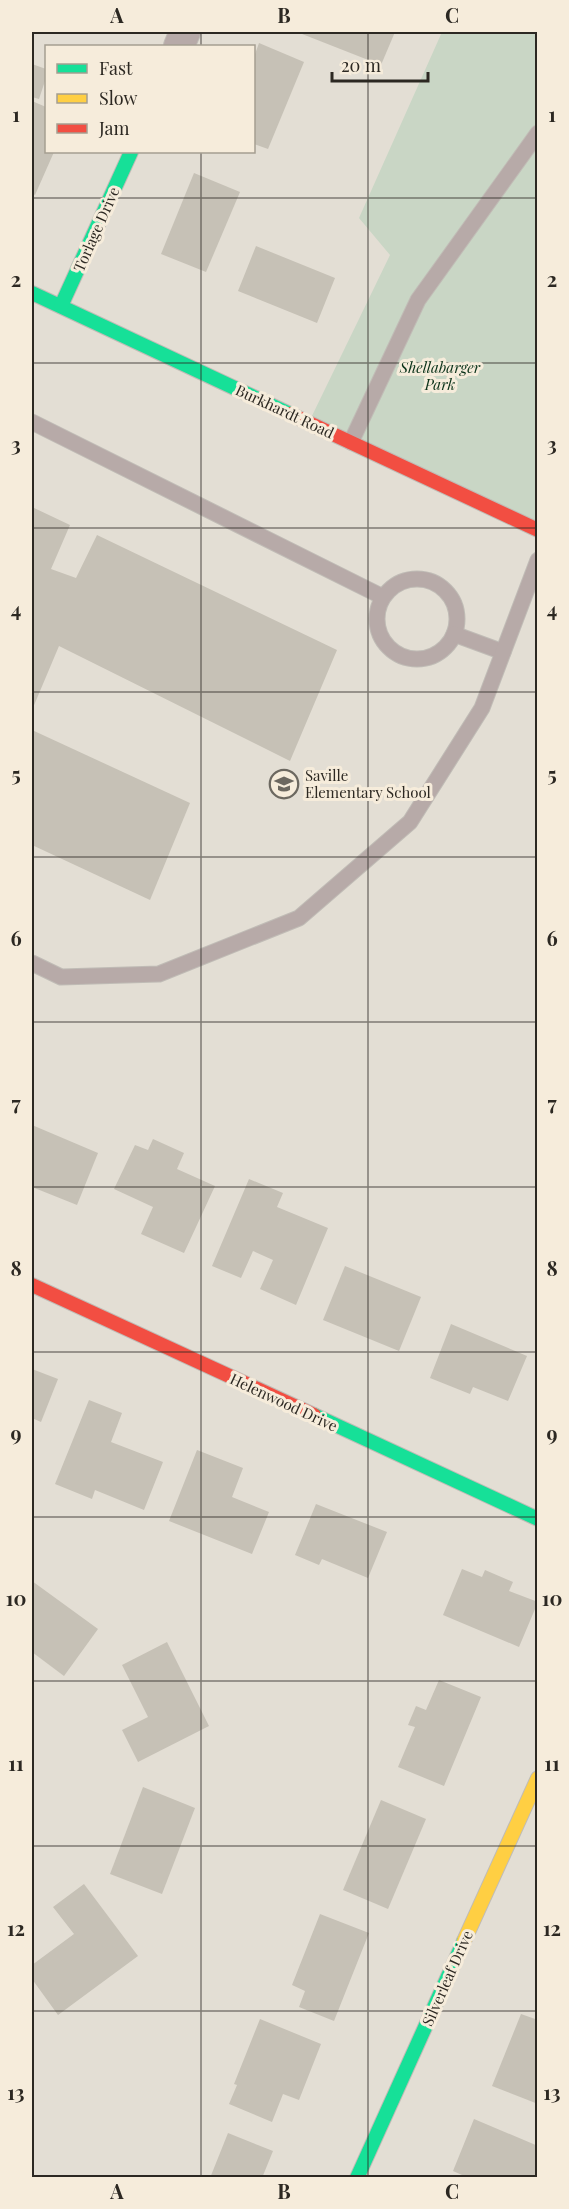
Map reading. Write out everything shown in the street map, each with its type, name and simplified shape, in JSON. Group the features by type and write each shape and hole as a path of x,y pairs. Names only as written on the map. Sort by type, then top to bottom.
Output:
{"street":[{"name":"Torlage Drive","path":"61,306 131,153"},
{"name":"Burkhardt Road","path":"32,292 537,530"},
{"name":"Helenwood Drive","path":"32,1285 537,1519"},
{"name":"Silverleaf Drive","path":"357,2178 537,1778"}],"lane":[{"path":"351,442 418,300 537,133"},
{"path":"32,423 383,597"},
{"path":"32,963 61,977 159,974 299,918 410,822 482,708 537,560"},
{"path":"418,579 432,582 443,589 452,600 456,613 454,634 452,640 442,650 432,656 419,659 406,658 386,644 380,634 377,621 378,609 383,597 392,587 405,581 418,579"},
{"path":"454,634 503,652"}],"green space":[{"name":"Shellabarger Park","path":"442,32 537,32 537,530 309,422 390,255 359,218"}],"building":[{"path":"297,32 395,32 381,65"},
{"path":"259,43 304,62 268,149 255,144 255,54"},
{"path":"32,64 45,69 45,81 39,99 32,97"},
{"path":"32,101 45,107 45,153 54,153 35,195 32,193"},
{"path":"194,173 240,192 206,272 161,254"},
{"path":"256,246 335,278 317,323 238,291"},
{"path":"32,507 70,525 51,569 76,578 97,535 337,650 290,761 59,646 32,710"},
{"path":"32,730 190,803 150,900 32,845"},
{"path":"32,1125 98,1153 77,1205 32,1187"},
{"path":"153,1139 184,1153 177,1169 215,1186 184,1253 141,1234 153,1207 114,1189 135,1145 148,1150"},
{"path":"249,1179 283,1193 277,1207 328,1228 296,1305 260,1289 273,1260 253,1251 241,1278 212,1266"},
{"path":"345,1266 421,1297 399,1351 323,1320"},
{"path":"451,1324 527,1356 508,1401 473,1387 470,1394 430,1378"},
{"path":"32,1369 58,1379 41,1422 32,1418"},
{"path":"89,1400 122,1413 111,1442 163,1462 144,1510 95,1490 92,1499 55,1484"},
{"path":"197,1450 243,1468 232,1497 269,1512 252,1554 169,1521"},
{"path":"316,1504 387,1532 368,1578 322,1559 319,1565 295,1555"},
{"path":"462,1569 482,1577 485,1570 513,1582 509,1591 538,1602 519,1647 443,1615"},
{"path":"32,1581 98,1629 64,1676 32,1652"},
{"path":"167,1642 209,1726 138,1762 122,1730 148,1717 122,1665"},
{"path":"439,1680 481,1697 444,1786 398,1767 415,1727 408,1725 416,1706 426,1710"},
{"path":"143,1787 195,1808 162,1894 110,1874"},
{"path":"381,1800 426,1819 388,1909 343,1890"},
{"path":"84,1884 138,1956 58,2015 32,1979 32,1965 74,1934 53,1907"},
{"path":"320,1914 369,1933 334,2021 299,2007 305,1991 292,1985"},
{"path":"521,2014 538,2020 538,2104 492,2086"},
{"path":"260,2019 321,2044 299,2100 283,2094 272,2122 229,2104 237,2085 234,2084"},
{"path":"474,2119 538,2146 538,2169 534,2178 461,2178 462,2175 453,2171"},
{"path":"228,2133 273,2151 262,2178 210,2178"}],"traffic: fast":[{"path":"61,306 131,153"},
{"path":"32,293 290,414"},
{"path":"314,1415 538,1519"},
{"path":"357,2178 464,1941"}],"traffic: slow":[{"path":"464,1941 538,1778"}],"traffic: jam":[{"path":"290,414 538,530"},
{"path":"32,1285 314,1415"}],"place":[{"name":"Saville Elementary School","path":"284,784"}]}
